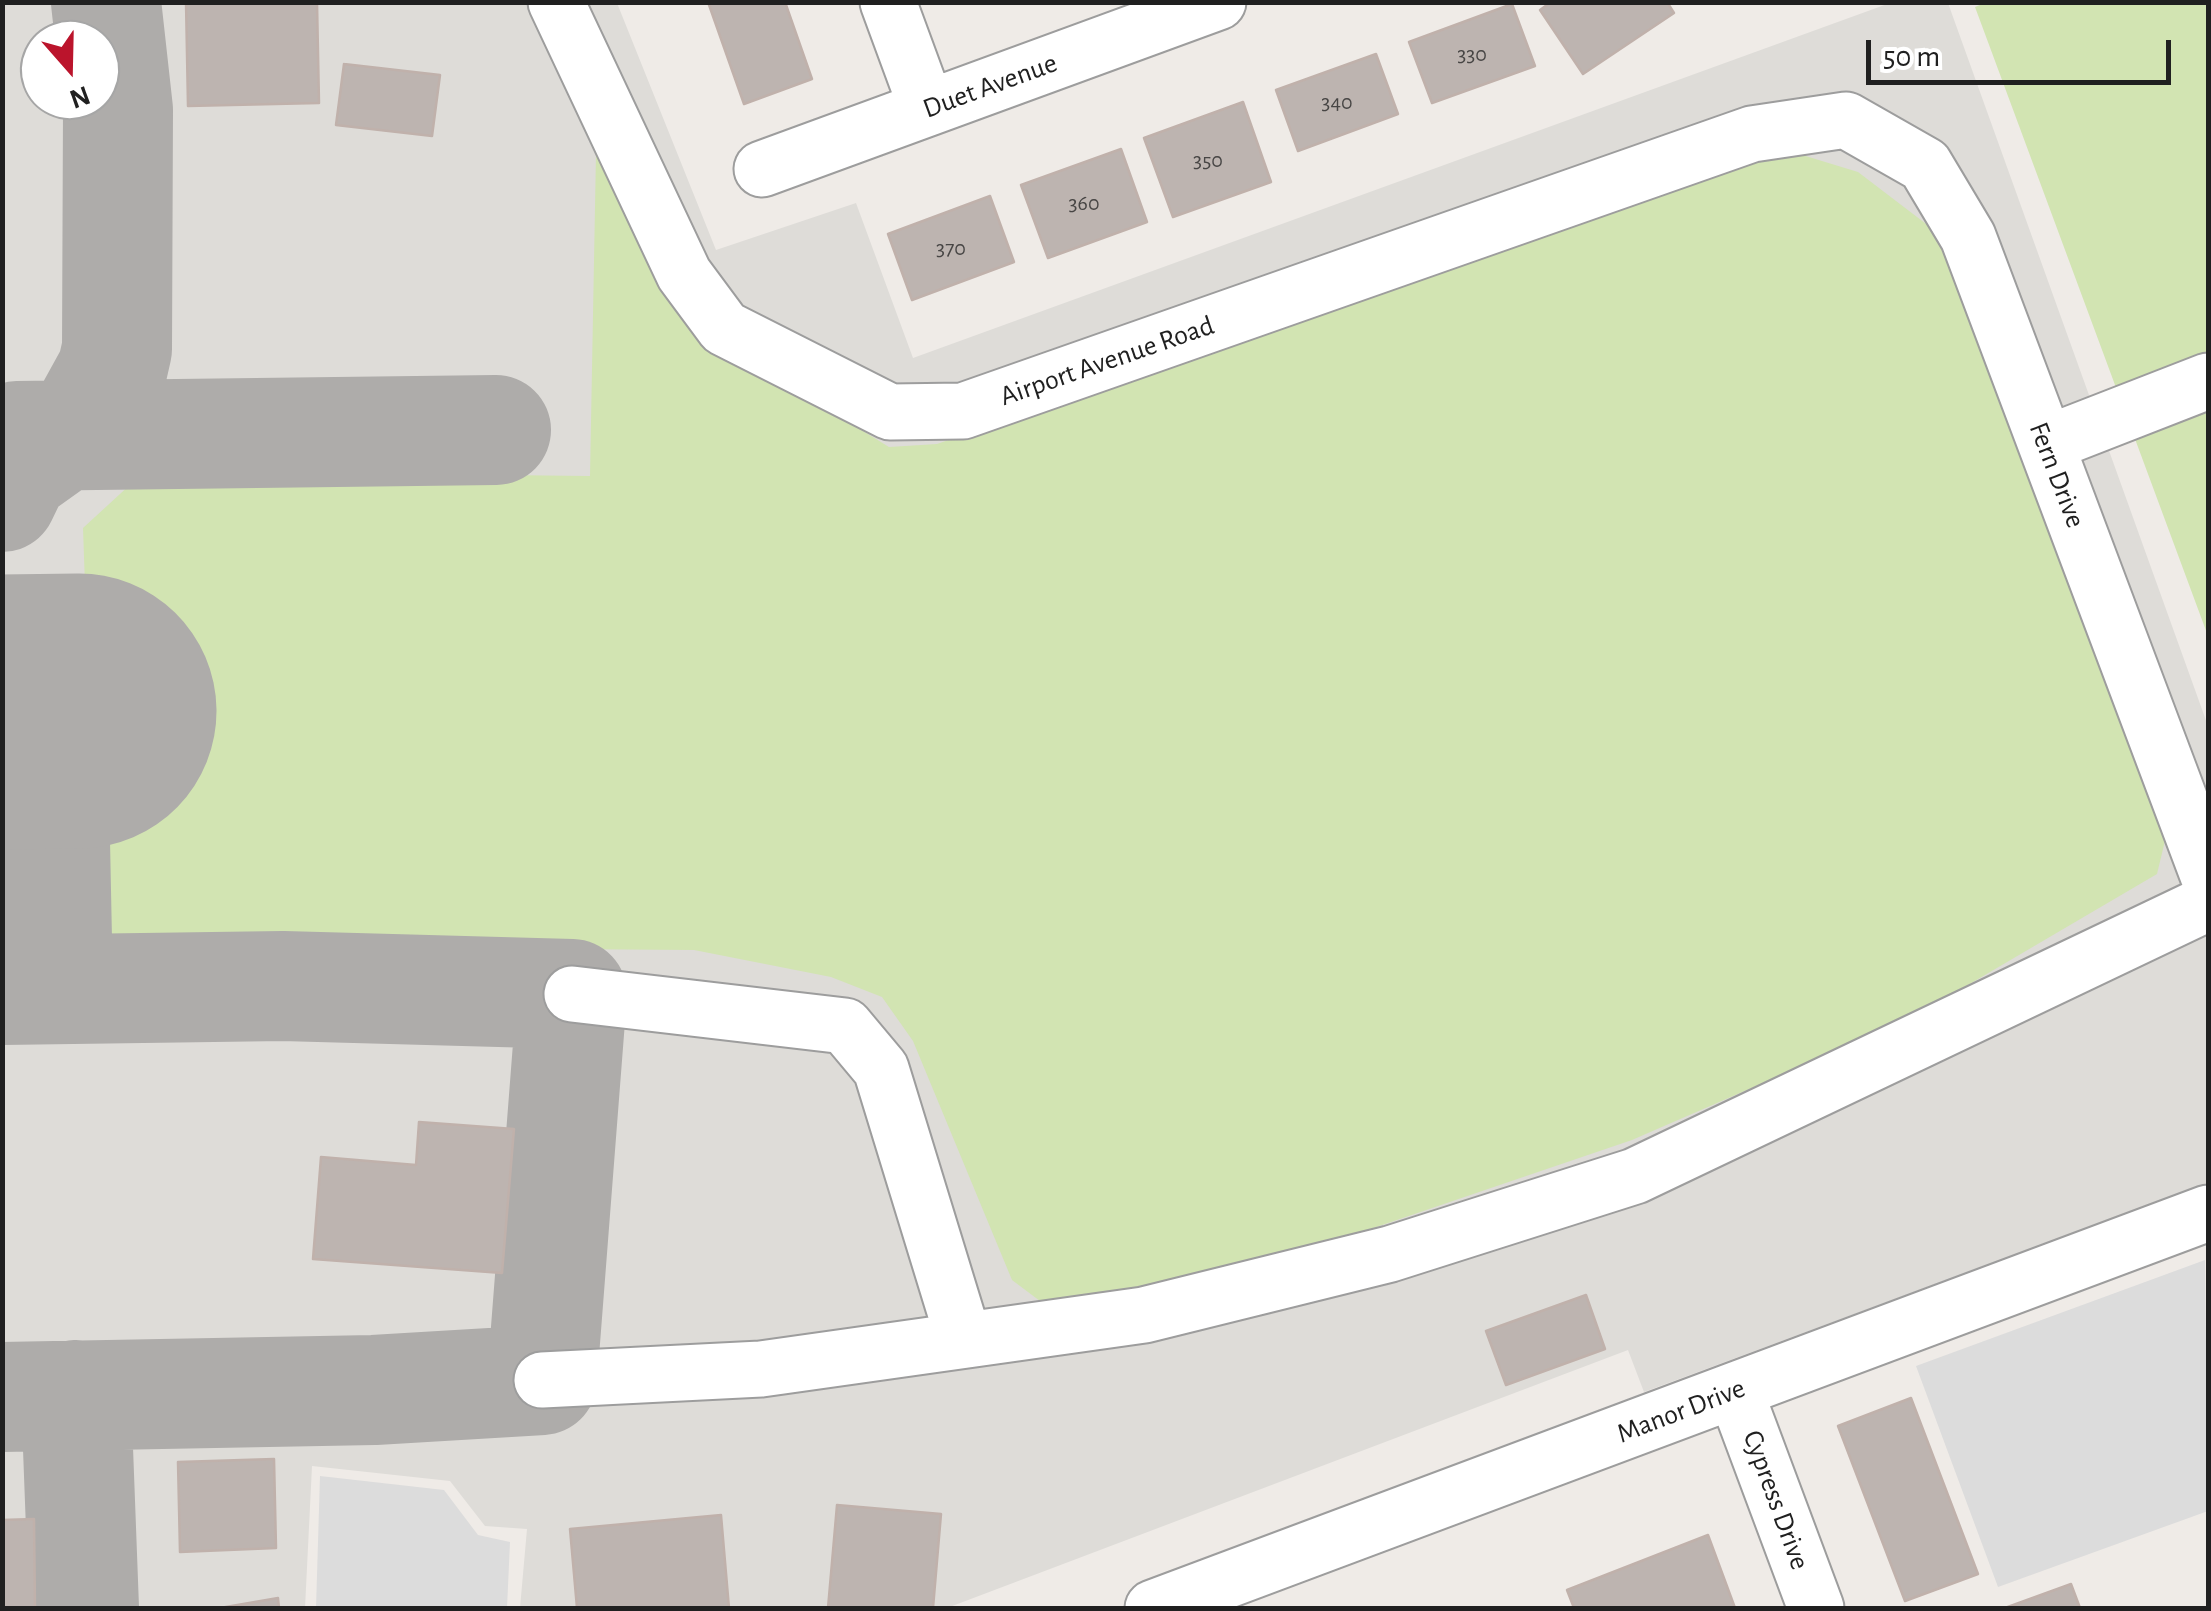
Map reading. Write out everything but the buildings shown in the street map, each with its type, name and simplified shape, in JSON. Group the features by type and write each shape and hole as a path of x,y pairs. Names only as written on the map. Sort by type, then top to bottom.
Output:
{"street":[{"name":"Airport Avenue Road","path":"556,2 684,274 724,328 890,412 963,411 1752,134 1846,120"},
{"path":"888,2 928,108"},
{"name":"Duet Avenue","path":"762,169 1218,2"},
{"name":"Fern Drive","path":"1846,120 1924,166 1968,237 2208,875"},
{"path":"2046,444 2208,381"},
{"path":"542,1380 761,1369 1144,1314 1390,1254 1635,1176 2208,903"},
{"path":"572,994 845,1026 881,1068 964,1340"},
{"name":"Manor Drive","path":"1153,1608 1234,1594 1735,1391 2208,1214"},
{"name":"Cypress Drive","path":"1735,1391 1816,1608"}],"shaded area":[{"path":"3,3 617,3 716,250 856,203 913,358 1890,3 1948,3 2208,726 2208,1183 1644,1392 1628,1350 947,1608 520,1608 527,1529 485,1526 450,1481 312,1466 305,1608 3,1608"},
{"path":"2205,1260 2208,1511 1998,1587 1916,1366"},
{"path":"320,1476 444,1490 478,1535 510,1542 507,1608 316,1608"}],"green space":[{"path":"1987,2 2208,3 2208,636 1975,7"},
{"path":"1786,150 1858,172 1938,233 2169,824 2157,874 1910,1019 1632,1140 1250,1270 1048,1307 1012,1280 913,1041 882,997 831,977 694,950 133,946 110,933 96,901 83,528 145,471 590,476 596,153 683,320 889,447 937,444"}],"taxiway":[{"path":"2,497 15,470 85,420 112,371 117,349 118,110 106,2"},
{"path":"17,436 496,430"},
{"path":"2,741 29,770 48,807 55,841 58,989"},
{"path":"2,990 283,986 572,994 542,1380 374,1390 2,1397"},
{"path":"76,1395 84,1608"}],"runway":[{"path":"2,712 79,711"}]}
